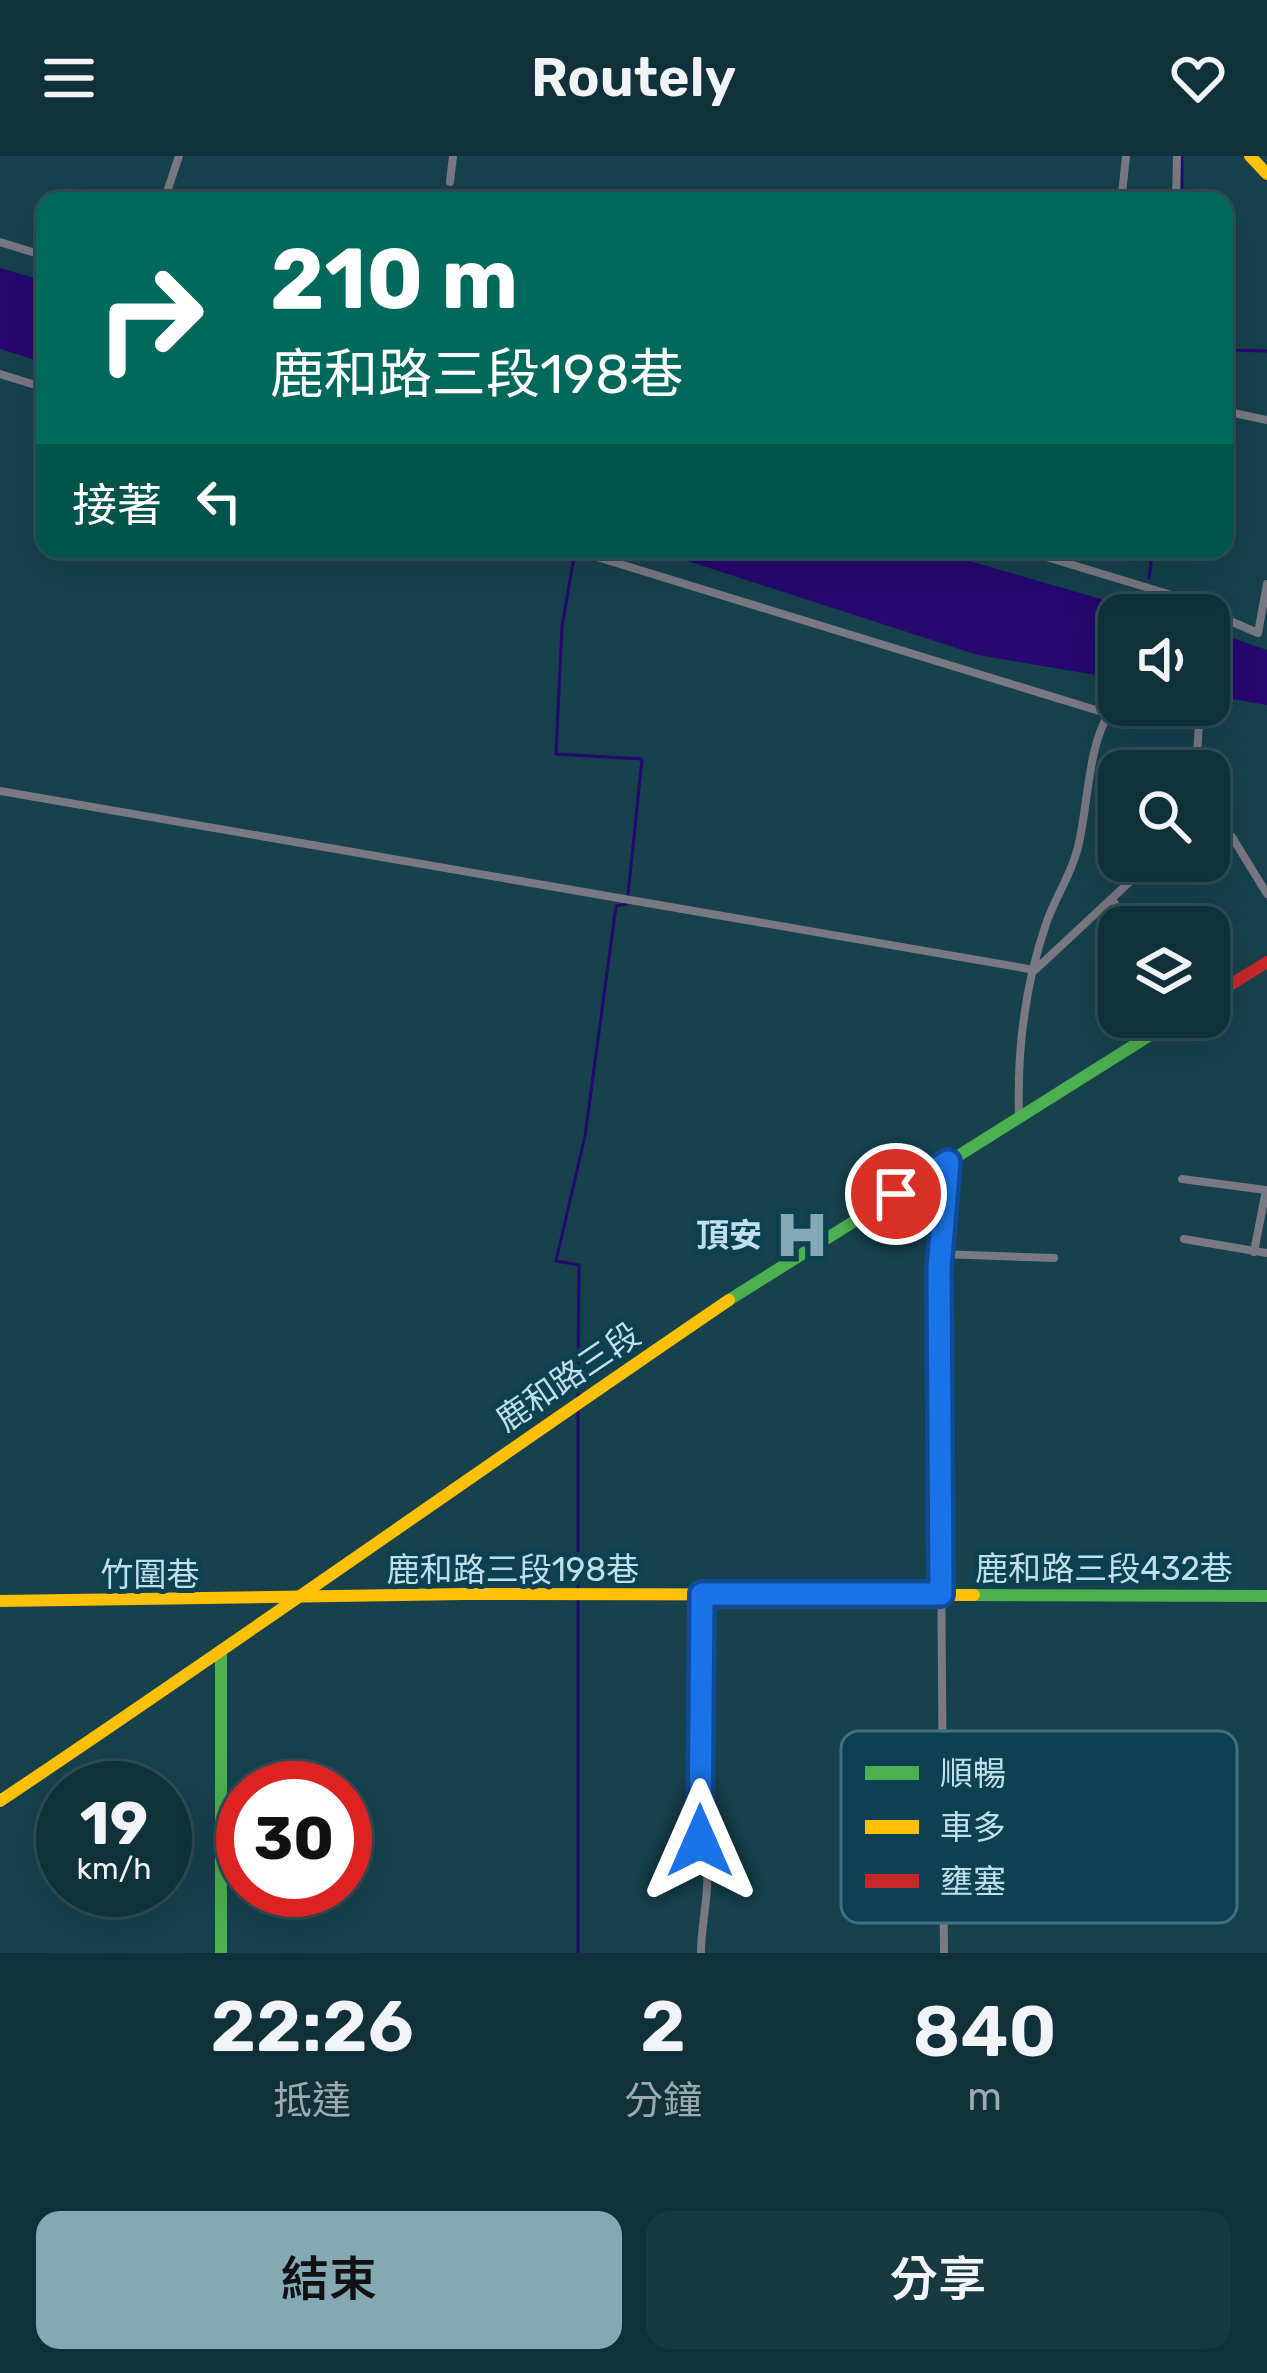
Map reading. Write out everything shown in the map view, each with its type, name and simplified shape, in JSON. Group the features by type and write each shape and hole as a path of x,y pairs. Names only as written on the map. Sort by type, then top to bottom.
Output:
{"street":[{"path":"167,192 178,156"},
{"path":"450,182 454,156"},
{"path":"1122,192 1126,156"},
{"path":"1176,192 1177,156"},
{"path":"1250,156 1267,174"},
{"path":"0,242 36,253"},
{"path":"0,374 36,385"},
{"path":"1233,413 1267,420"},
{"path":"600,558 1098,711"},
{"path":"1050,558 1166,593 1258,633 1267,584"},
{"path":"1019,1118 1017,1038 1046,924 1072,873 1091,794 1094,742 1103,726"},
{"path":"0,791 1035,970"},
{"path":"1232,837 1267,894"},
{"path":"1035,970 1130,882"},
{"path":"1112,899 1116,906"},
{"path":"1230,985 1267,962"},
{"name":"鹿和路三段","path":"0,1801 300,1600 388,1532 764,1276 1146,1038"},
{"name":"鹿和路三段432巷","path":"942,1731 940,1254 948,1162"},
{"path":"1182,1179 1266,1187 1254,1252"},
{"path":"1184,1239 1267,1253"},
{"path":"940,1254 1054,1258"},
{"path":"701,1953 701,1905 711,1874 700,1841 702,1594"},
{"name":"鹿和路三段432巷","path":"941,1594 1267,1596"},
{"name":"鹿和路三段198巷","path":"300,1600 941,1594"},
{"name":"竹圍巷","path":"0,1601 300,1600"},
{"path":"220,1654 221,1953"},
{"name":"鹿和路三段432巷","path":"944,1923 944,1953"}],"shaded area":[{"path":"0,268 36,278 36,360 0,349"},
{"path":"679,558 959,558 1098,598 1098,675 978,655"},
{"path":"1230,637 1267,650 1267,705 1230,699"}],"waterway":[{"path":"1182,156 1182,192"},
{"path":"1233,350 1267,351"},
{"path":"574,558 562,626 556,754 642,759 628,895"},
{"path":"1149,578 1152,558"},
{"path":"578,1399 579,1265 556,1261 585,1136 616,906 627,904"},
{"path":"578,1409 578,1591"},
{"path":"578,1601 578,1953"}],"traffic: fast":[{"path":"729,1300 1146,1038"},
{"path":"974,1595 1267,1596"},
{"path":"221,1654 221,1953"}],"traffic: slow":[{"path":"1250,156 1267,174"},
{"path":"0,1801 729,1300"},
{"path":"0,1601 464,1594 974,1595"}],"traffic: jam":[{"path":"1230,985 1267,962"}],"place":[{"name":"頂安","path":"802,1235"}],"route":[{"path":"700,1841 702,1594 941,1594 939,1268 948,1162 896,1194"}]}
